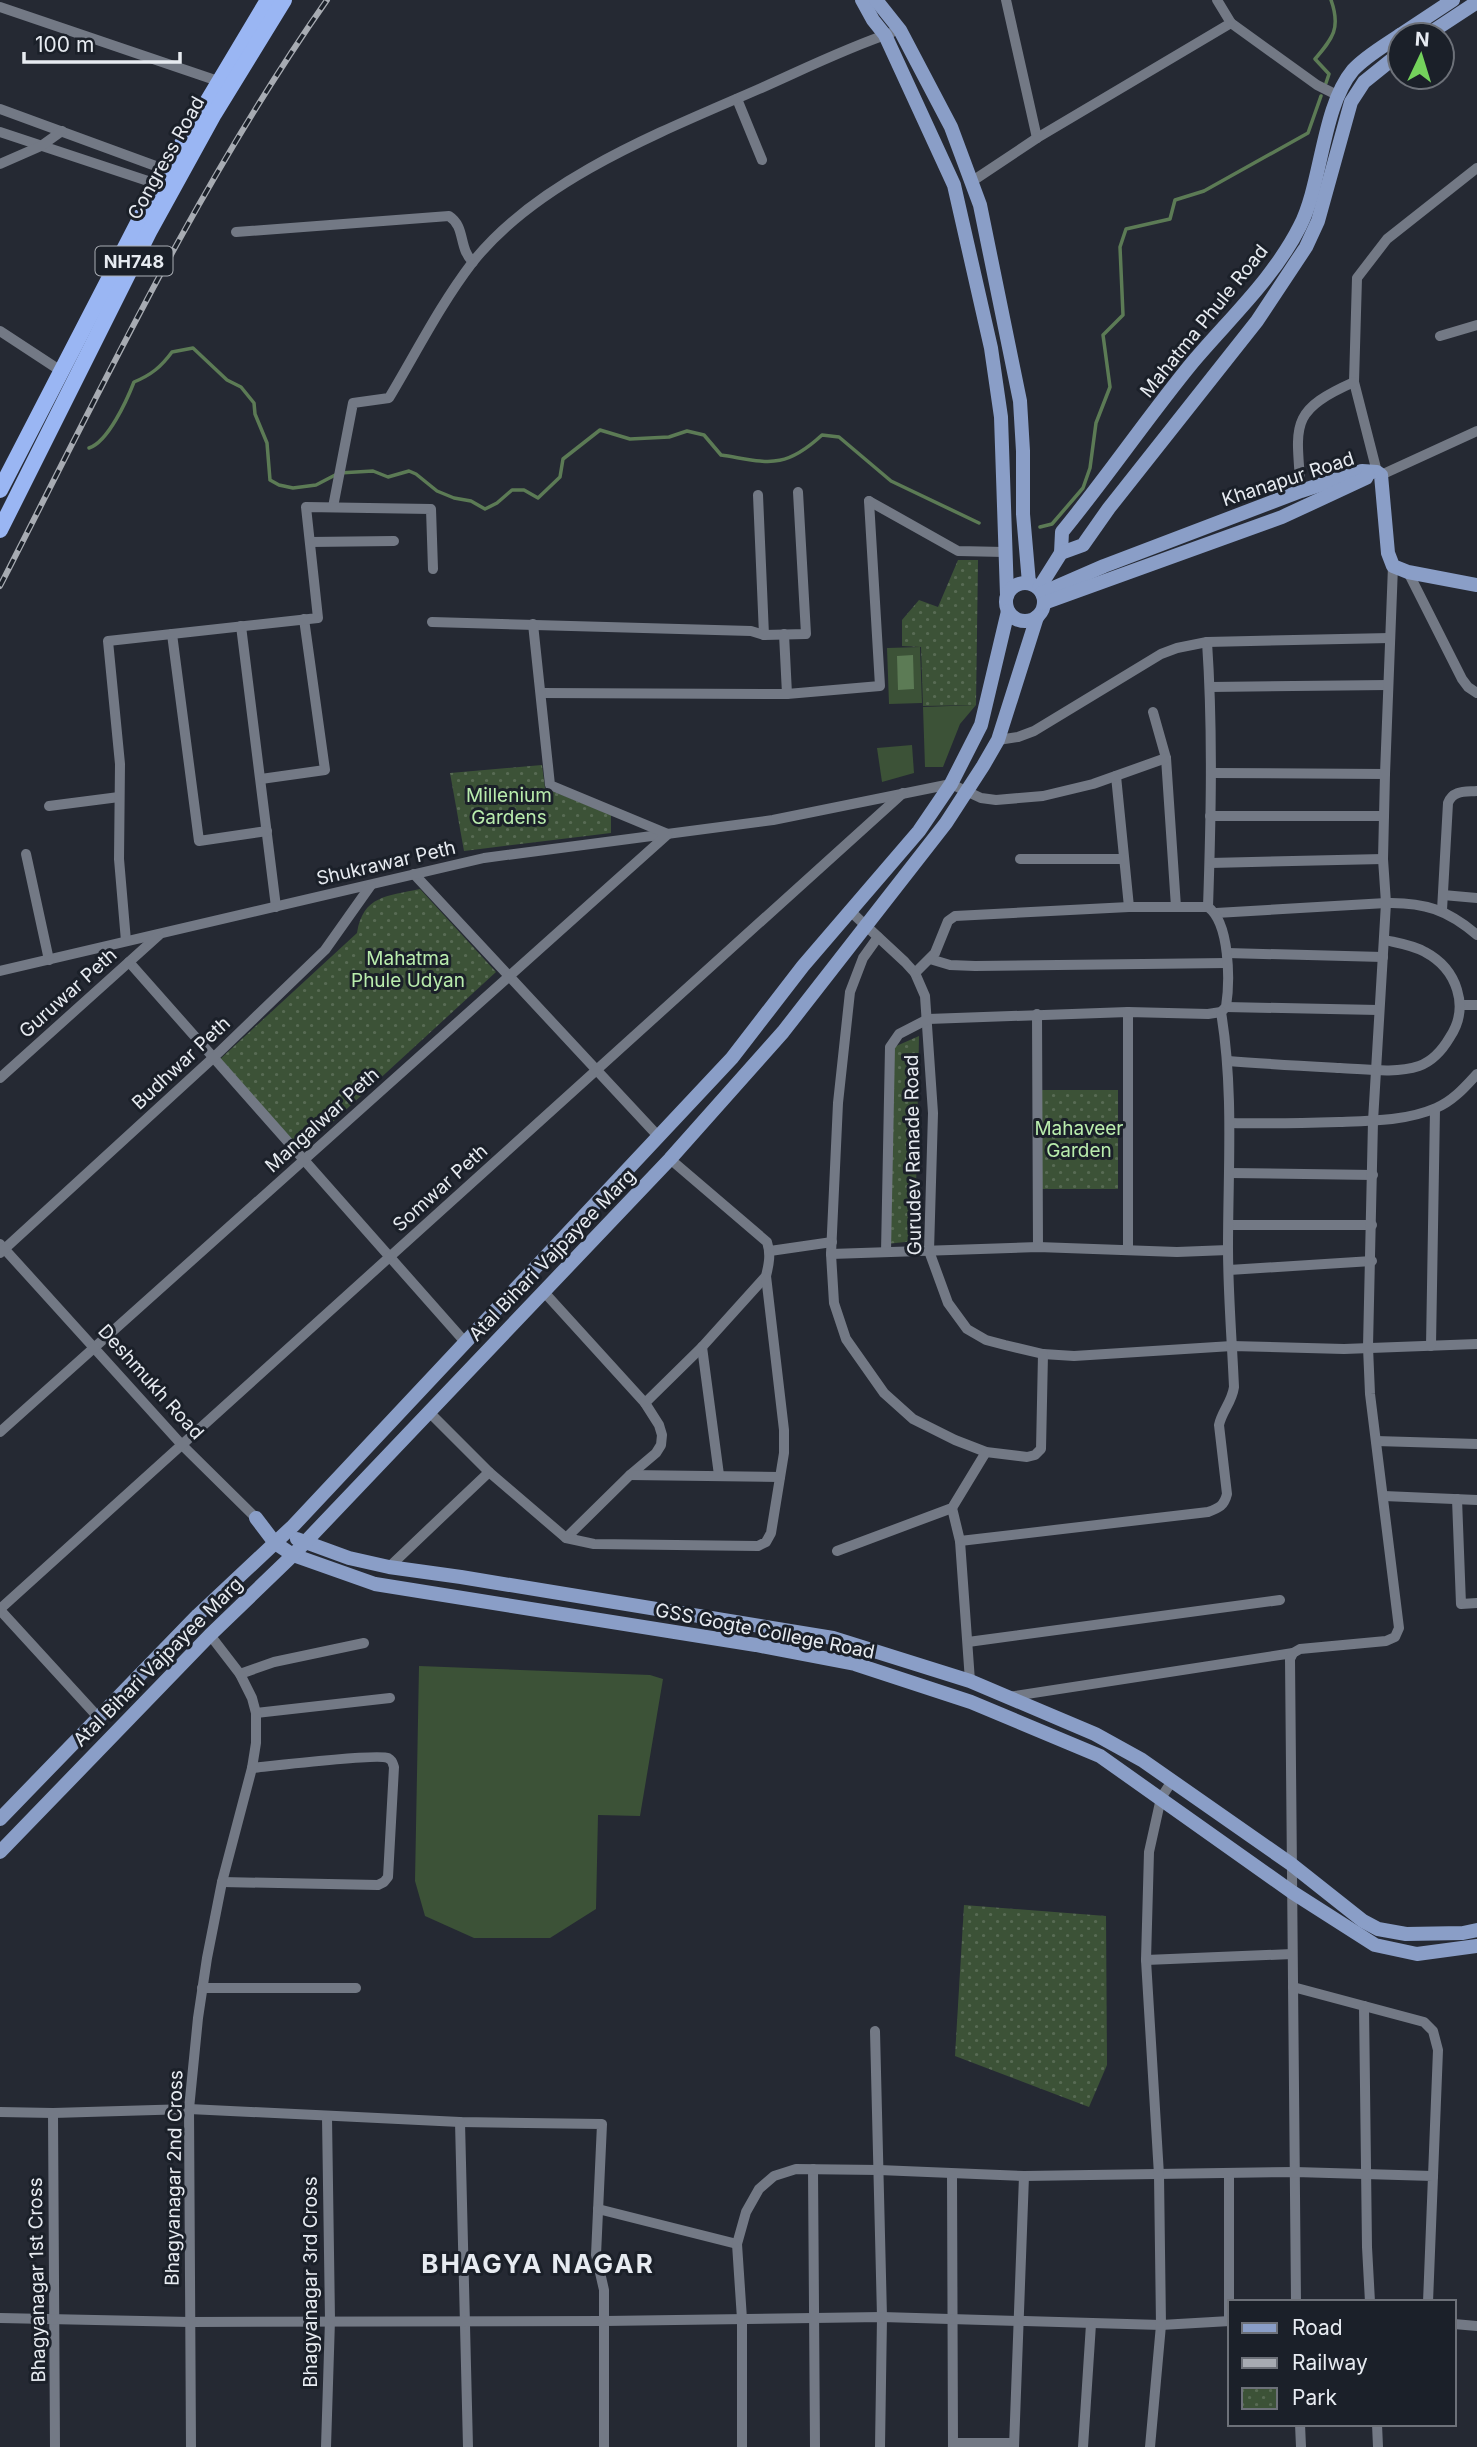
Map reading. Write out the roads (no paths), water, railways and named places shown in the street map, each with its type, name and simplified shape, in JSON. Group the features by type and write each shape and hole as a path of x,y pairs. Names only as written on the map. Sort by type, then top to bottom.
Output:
{"highway":[{"name":"Congress Road","path":"0,490 61,371 169,180 218,81 268,0"},
{"name":"Congress Road","path":"0,530 149,232 169,180 214,114 284,0"}],"main road":[{"path":"862,0 885,35 954,185 991,348 1001,417 1008,611 1016,620 1021,621 1037,617 1039,592 1024,525 1020,401 980,205 951,127 900,30 880,2"},
{"name":"Mahatma Phule Road","path":"1421,21 1453,0"},
{"path":"1448,21 1477,2"},
{"name":"Mahatma Phule Road","path":"1039,592 1061,553 1062,532 1192,364 1260,285 1301,225 1339,96 1353,71 1386,46"},
{"name":"Mahatma Phule Road","path":"1061,553 1083,545 1109,508 1257,321 1306,247 1318,221 1352,102 1364,82 1386,64"},
{"name":"Khanapur Road","path":"1039,592 1301,491 1362,471 1376,473 1388,553 1393,566"},
{"path":"1007,596 1014,587 1039,592 1282,517 1376,473"},
{"path":"1393,566 1408,572 1477,585"},
{"name":"Atal Bihari Vajpayee Marg","path":"0,1821 198,1615 281,1538 732,1058 849,910 919,831 951,784 981,724 1008,611"},
{"name":"Atal Bihari Vajpayee Marg","path":"0,1852 18,1830 210,1635 293,1555 670,1158 783,1032 946,823 966,793 998,740 1037,617"},
{"name":"Deshmukh Road","path":"256,1518 281,1538"},
{"path":"281,1538 305,1542 349,1558 389,1567 833,1638 970,1681 1095,1734 1142,1760 1292,1864 1363,1920 1378,1928 1406,1934 1477,1930"},
{"name":"GSS Gogte College Road","path":"281,1538 293,1555 375,1584 756,1645 855,1664 971,1702 1100,1756 1292,1892 1375,1945 1417,1954 1477,1945"},
{"path":"1437,1933 1438,1951"}],"street":[{"path":"1006,0 1037,138"},
{"path":"1217,0 1231,23 1317,85 1339,96"},
{"path":"0,7 218,81"},
{"path":"971,182 1037,138 1231,23"},
{"path":"333,507 353,403 389,398 445,303 473,262 517,218 569,181 660,133 900,30"},
{"path":"737,99 762,160"},
{"path":"0,109 62,131 169,180"},
{"path":"0,164 41,146 62,131"},
{"path":"0,132 41,146 169,180"},
{"path":"1477,168 1387,239 1357,278 1354,382 1376,473 1477,432"},
{"path":"236,232 449,216 460,226 464,252 473,262"},
{"path":"1440,336 1477,325"},
{"path":"0,331 61,371"},
{"path":"1301,491 1299,430 1302,417 1318,399 1354,382"},
{"path":"432,622 751,631 764,635 806,634 798,492"},
{"path":"758,495 764,635"},
{"path":"541,693 787,694 880,686 869,501 958,551 1004,552"},
{"path":"126,941 118,859 120,764 108,641 318,618 306,507 431,509 433,569"},
{"path":"310,542 394,541"},
{"path":"1005,1697 1293,1653 1300,1649 1386,1641 1395,1637 1399,1628 1370,1394 1368,1347 1373,1121 1378,1010 1385,940 1383,859 1393,566"},
{"path":"1408,572 1462,679 1468,687 1477,692"},
{"path":"261,779 325,770 304,620"},
{"path":"533,624 550,785 668,834"},
{"path":"241,626 276,907"},
{"path":"172,634 199,841 267,831"},
{"path":"784,634 787,694"},
{"path":"998,740 1034,731 1161,654 1177,648 1207,642 1390,638"},
{"path":"960,1541 1208,1512 1219,1508 1225,1502 1227,1494 1220,1425 1221,1416 1233,1396 1228,1250 1231,1123 1224,1010 1227,958 1212,910 1210,687 1207,642"},
{"path":"1210,687 1388,685"},
{"path":"1153,712 1166,758 1176,907"},
{"path":"951,784 966,793 996,800 1043,796 1116,776 1166,758"},
{"path":"1211,773 1385,774"},
{"path":"1116,776 1129,907"},
{"name":"Shukrawar Peth","path":"0,971 484,858 773,820 951,784"},
{"path":"1442,910 1448,803 1456,793 1477,791"},
{"name":"Somwar Peth","path":"0,1609 903,793"},
{"path":"50,806 119,797"},
{"path":"1210,816 1384,816"},
{"name":"Mangalwar Peth","path":"0,1433 668,834"},
{"path":"26,854 49,960"},
{"path":"1020,859 1124,859"},
{"path":"1210,863 1383,859"},
{"path":"414,874 658,1136"},
{"name":"Budhwar Peth","path":"1,1249 213,1058 325,950 371,885"},
{"path":"1443,895 1477,898"},
{"path":"915,974 930,959 942,940 948,921 955,916 1129,907 1212,910 1386,903 1413,904 1442,910 1458,918 1477,935"},
{"name":"Gurudev Ranade Road","path":"849,910 915,974 925,996 933,1113 929,1251 948,1303 967,1329 986,1340 1043,1354 1074,1356 1232,1346 1344,1349 1477,1345"},
{"name":"Guruwar Peth","path":"0,1078 160,934"},
{"path":"878,937 855,973 850,992 838,1104 831,1248 834,1303 846,1339 884,1393 913,1419 986,1452 1027,1457 1035,1455 1041,1448 1043,1354"},
{"path":"1228,1061 1377,1070 1405,1069 1432,1059 1443,1048 1459,1023 1461,1004 1453,978 1441,963 1425,951 1385,940"},
{"path":"930,959 950,965 975,966 1227,958 1383,957"},
{"path":"129,962 465,1342"},
{"path":"1461,1004 1477,1005"},
{"path":"886,1252 890,1047 899,1034 928,1018 1128,1012 1208,1014 1224,1010 1378,1010"},
{"path":"1128,1012 1128,1250"},
{"path":"1037,1014 1038,1247"},
{"path":"1231,1123 1373,1121 1410,1116 1436,1108 1460,1092 1477,1074"},
{"path":"1431,1346 1436,1108"},
{"path":"429,1412 489,1472 566,1538 594,1544 758,1546 766,1542 771,1533 784,1453 784,1430 766,1276 770,1251 767,1242 670,1158"},
{"path":"1230,1172 1373,1175"},
{"path":"1229,1225 1372,1225"},
{"path":"770,1251 831,1248 886,1252 1038,1247 1228,1250"},
{"name":"Deshmukh Road","path":"1,1249 182,1445 256,1518"},
{"path":"1229,1270 1372,1261"},
{"path":"645,1403 702,1347 766,1276"},
{"path":"544,1292 645,1403 662,1435 662,1445 656,1453 566,1538"},
{"path":"1477,1333 1477,1345"},
{"path":"702,1347 719,1475"},
{"path":"1376,1441 1477,1444"},
{"path":"837,1551 952,1508 986,1452"},
{"path":"389,1567 489,1472"},
{"path":"630,1475 779,1477"},
{"path":"1384,1496 1477,1500"},
{"path":"1457,1499 1461,1604 1477,1603"},
{"path":"952,1508 960,1541 970,1681"},
{"path":"968,1642 1280,1600"},
{"path":"0,1609 98,1717"},
{"name":"Bhagyanagar 2nd Cross","path":"191,2447 189,2109 202,1988 222,1882 252,1768 256,1742 256,1713 252,1698 240,1674 210,1635"},
{"path":"240,1674 274,1662 364,1643"},
{"path":"1293,1653 1290,1659 1296,2300"},
{"path":"256,1713 390,1698"},
{"path":"222,1882 377,1885 388,1877 394,1767 390,1759 366,1758 252,1768"},
{"path":"1150,2447 1161,2325 1159,2175 1146,1961 1149,1852 1161,1798 1172,1782"},
{"path":"0,1821 18,1830"},
{"path":"1146,1961 1292,1954"},
{"path":"1293,1987 1424,2022 1433,2031 1438,2050 1428,2300"},
{"path":"202,1988 356,1988"},
{"path":"1364,2006 1370,2300"},
{"path":"875,2031 882,2317 880,2447"},
{"path":"0,2112 189,2109 460,2122 602,2124 596,2255 604,2290 604,2447"},
{"name":"Bhagyanagar 1st Cross","path":"53,2113 55,2447"},
{"name":"Bhagyanagar 3rd Cross","path":"326,2447 330,2320 327,2116"},
{"path":"460,2122 468,2447"},
{"path":"742,2447 742,2319 737,2244 746,2211 759,2189 774,2176 796,2169 879,2169 1024,2176 1295,2172 1433,2176"},
{"path":"813,2169 815,2447"},
{"path":"952,2174 953,2445 1014,2445 1024,2176"},
{"path":"1228,2174 1230,2300"},
{"path":"598,2209 737,2244"},
{"path":"0,2318 55,2317 190,2322 882,2317 1161,2325 1228,2321"},
{"path":"1083,2447 1091,2324"},
{"path":"1456,2324 1477,2326"},
{"path":"1300,2426 1301,2447"},
{"path":"1377,2426 1378,2447"}],"waterway":[{"path":"1326,83 1329,74 1315,59 1334,32 1335,18 1331,0"},
{"path":"1040,527 1052,524 1083,488 1090,468 1096,423 1110,387 1103,335 1123,315 1120,247 1126,229 1170,219 1175,200 1204,191 1308,133 1321,96"},
{"path":"89,448 110,429 134,382 155,370 172,352 193,348 227,380 241,387 254,403 255,414 267,443 270,480 279,485 293,488 316,485 339,473 373,471 388,477 409,471 437,491 471,501 485,509 512,490 524,490 538,498 560,477 563,459 600,430 630,439 669,437 687,431 704,435 721,455 763,461 785,459 822,435 839,437 891,481 979,523"}],"railway":[{"path":"0,586 153,287 236,141 327,0"}],"district":[{"name":"BHAGYA NAGAR","path":"538,2263"}],"park label":[{"name":"Millenium Gardens","path":"509,806"},
{"name":"Mahatma Phule Udyan","path":"408,969"},
{"name":"Mahaveer Garden","path":"1079,1139"}]}
